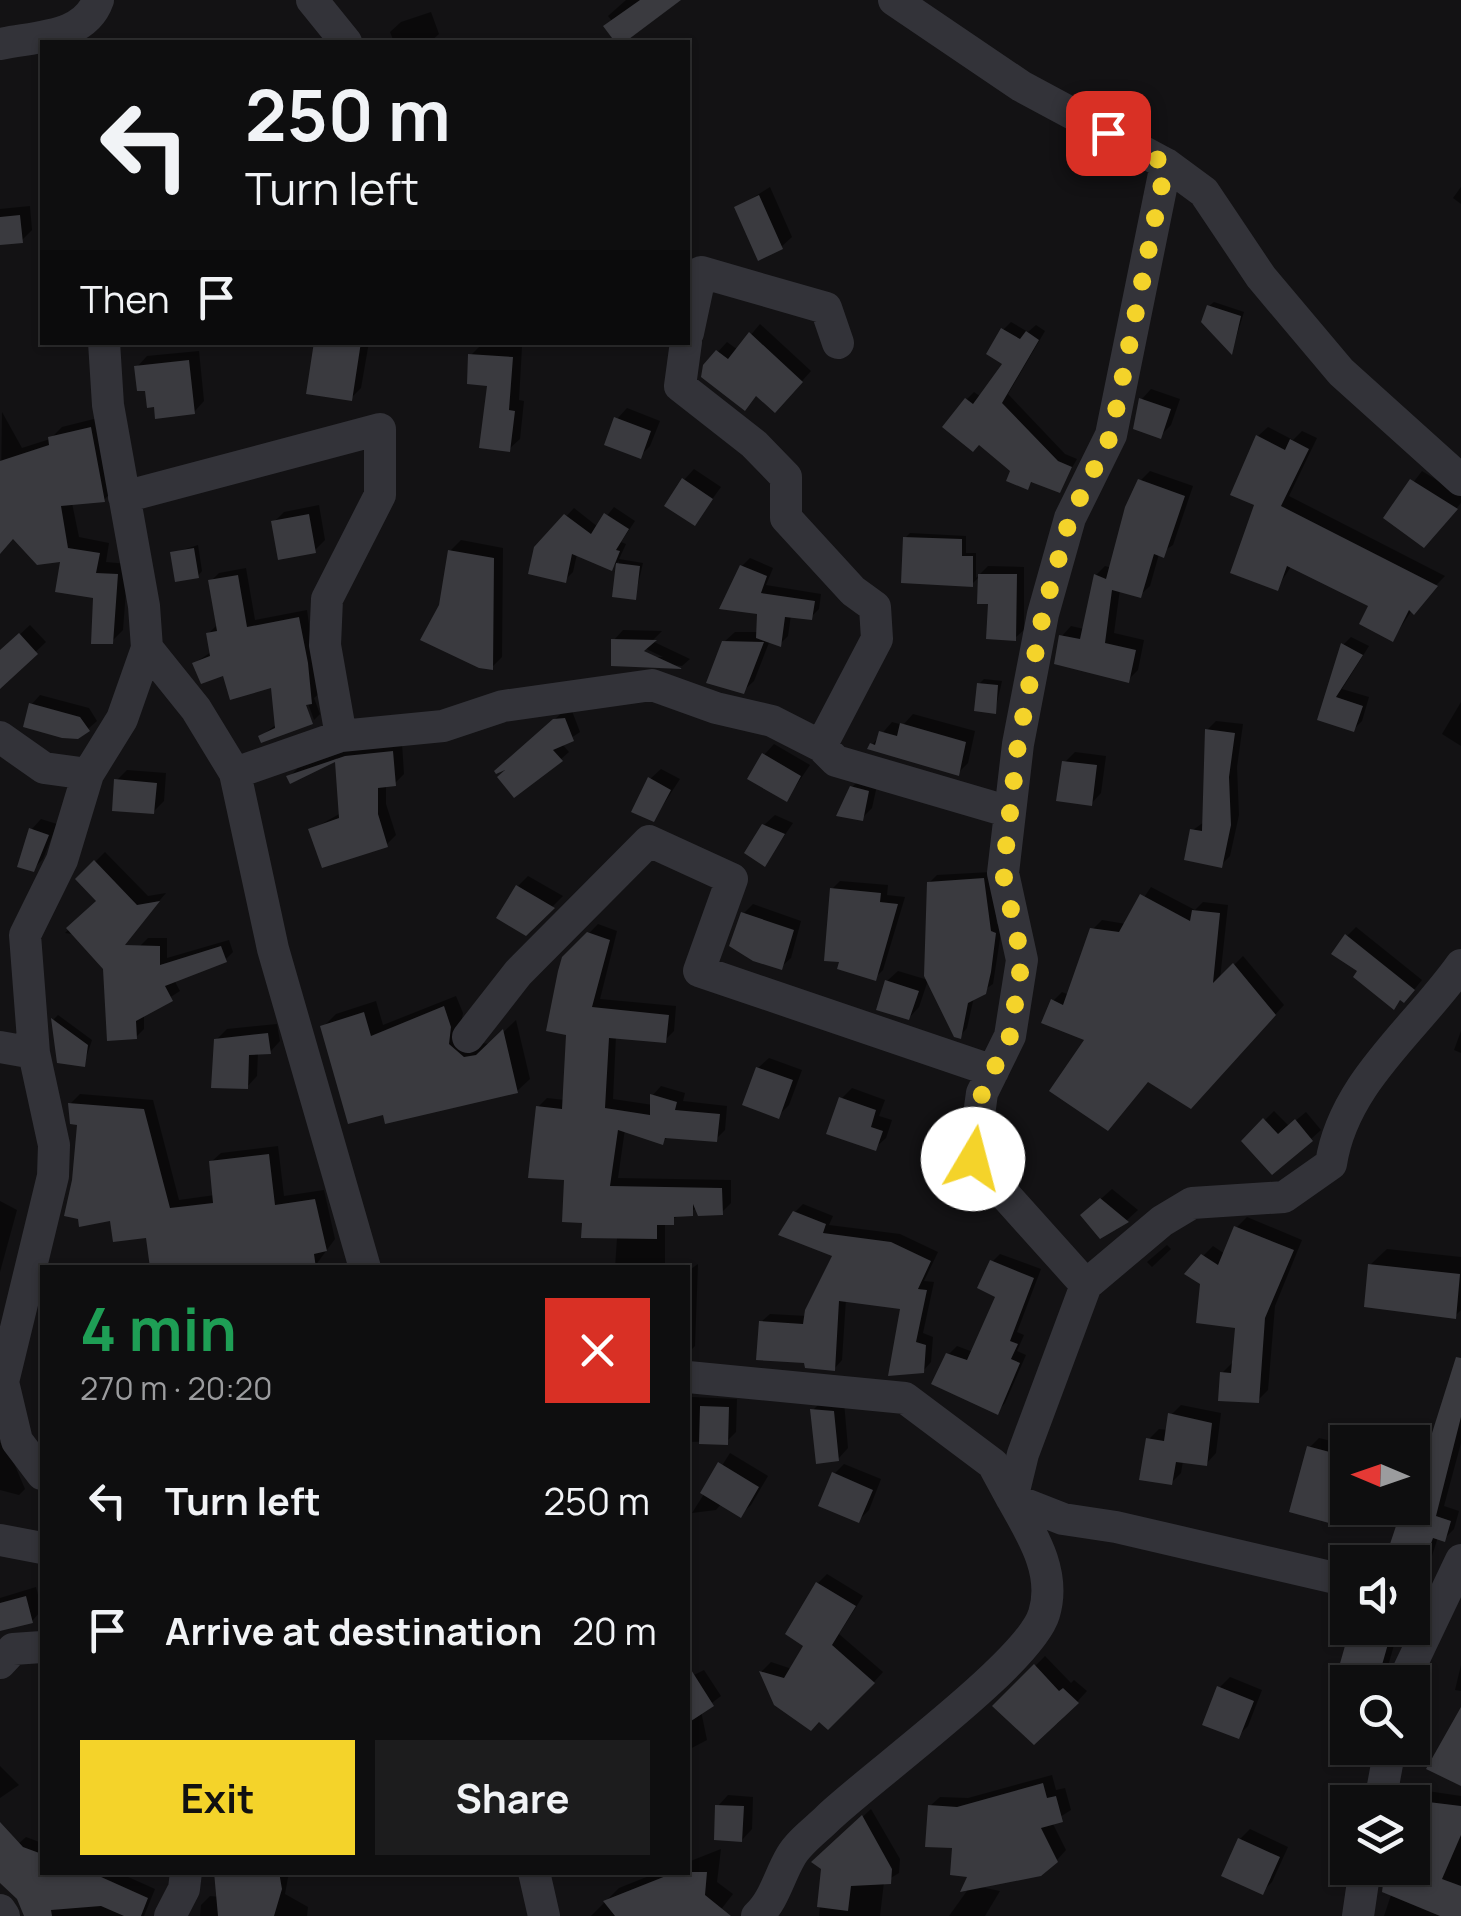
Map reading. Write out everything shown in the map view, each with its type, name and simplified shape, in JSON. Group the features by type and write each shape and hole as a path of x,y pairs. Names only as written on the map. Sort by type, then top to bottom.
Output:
{"street":[{"path":"0,44 76,28 93,13 98,0"},
{"path":"104,40 106,0"},
{"path":"312,0 344,40"},
{"path":"894,0 1021,86 1166,164 1204,192 1261,277 1341,372 1461,480"},
{"path":"1086,1285 973,1159 982,1093 1010,1036 1022,960 1003,873 1043,614 1070,518 1111,435 1166,164"},
{"path":"690,323 700,272 826,308 838,343"},
{"path":"40,1471 17,1441 4,1382 54,1176 54,1145 34,1053 24,935 62,860 88,774 122,719 146,648 144,606 108,405 104,345"},
{"path":"686,345 680,386 754,444 786,477 786,518 853,590 875,607 877,639 821,746"},
{"path":"124,497 380,428 380,495 327,599 325,645 341,736"},
{"path":"146,648 196,709 235,773 273,949 364,1265"},
{"path":"235,773 341,736 443,726 503,706 652,685 716,708 772,721 821,746 836,761 1010,812"},
{"path":"0,737 44,768 88,774"},
{"path":"468,1037 518,974 649,841 732,880 699,971 993,1071"},
{"path":"1012,1499 1023,1454 1086,1285 1162,1222 1192,1203 1284,1198 1330,1164 1336,1128 1369,1075 1428,1012 1461,965"},
{"path":"0,1047 34,1053"},
{"path":"690,1377 905,1398 993,1464 1044,1556 1044,1613 1024,1646 937,1726 856,1791 792,1853 766,1909 757,1916"},
{"path":"1012,1499 1063,1520 1116,1527 1330,1577"},
{"path":"0,1540 40,1548"},
{"path":"1430,1597 1461,1560"},
{"path":"0,1663 13,1649 40,1646"},
{"path":"170,1916 184,1889 186,1875"},
{"path":"535,1875 544,1916"},
{"path":"1358,1916 1362,1885"}],"building":[{"path":"640,0 681,0 628,40 614,40 603,26"},
{"path":"759,195 783,249 758,261 734,207"},
{"path":"20,215 23,243 0,245 0,217"},
{"path":"1207,305 1241,316 1232,355 1201,322"},
{"path":"1001,328 1020,339 1026,331 1039,340 1002,403 1058,461 1072,467 1060,493 1031,482 1028,490 1006,481 1010,471 979,445 973,452 942,427 965,398 973,404 1002,364 986,354"},
{"path":"749,332 803,382 775,413 756,396 745,411 701,377 703,365 716,350 728,359"},
{"path":"314,345 361,345 352,401 306,394"},
{"path":"468,354 513,357 509,410 515,411 510,452 479,448 487,386 467,384"},
{"path":"189,360 195,414 155,419 154,407 147,408 145,391 137,391 134,366"},
{"path":"1139,398 1171,409 1161,439 1133,429"},
{"path":"614,417 651,431 641,459 604,445"},
{"path":"91,427 105,502 61,506 68,548 100,553 96,573 118,574 113,644 91,644 93,598 55,592 60,562 37,565 13,539 0,554 0,461 49,445 48,437"},
{"path":"1256,435 1285,450 1290,439 1309,449 1281,506 1438,586 1414,615 1409,610 1393,642 1359,624 1368,606 1287,566 1278,591 1230,573 1254,505 1230,495"},
{"path":"682,478 713,499 695,526 664,506"},
{"path":"1138,479 1185,496 1164,558 1154,554 1141,598 1112,590 1105,643 1136,650 1129,683 1054,664 1059,635 1080,639 1094,574 1106,579 1125,507"},
{"path":"1410,479 1458,509 1424,548 1383,518"},
{"path":"604,513 629,529 616,550 620,551 612,571 572,554 566,583 528,574 534,547 564,514 591,534"},
{"path":"309,514 316,553 278,560 271,521"},
{"path":"903,537 962,539 962,556 973,556 973,587 901,583"},
{"path":"194,548 199,578 175,582 170,552"},
{"path":"448,550 494,558 493,670 479,668 420,640 439,605"},
{"path":"616,563 640,566 636,600 612,597"},
{"path":"740,565 767,576 761,593 815,601 812,620 785,617 781,647 756,638 757,614 719,609"},
{"path":"978,574 1017,574 1016,641 986,639 988,604 977,604"},
{"path":"238,575 247,627 299,617 308,663 312,704 306,705 313,724 261,743 258,736 275,728 271,688 230,700 223,676 201,684 192,663 210,656 206,633 217,631 208,580"},
{"path":"19,633 38,654 0,689 0,650"},
{"path":"611,639 657,640 644,651 683,669 611,666"},
{"path":"722,641 764,642 744,694 706,683"},
{"path":"1341,643 1363,655 1336,697 1363,706 1354,732 1317,720"},
{"path":"977,683 998,685 996,714 974,711"},
{"path":"29,703 80,717 90,731 78,739 23,727"},
{"path":"565,718 574,741 553,750 563,761 514,798 497,777 505,770 496,774 494,771 553,719"},
{"path":"900,723 966,742 959,776 867,749 870,743 875,745 879,731 897,736"},
{"path":"1205,729 1235,733 1229,777 1231,825 1222,868 1184,860 1190,829 1202,831"},
{"path":"393,751 396,786 378,788 378,814 388,847 322,868 308,829 339,818 335,762 290,784 286,776 345,756"},
{"path":"762,753 801,776 787,802 747,779"},
{"path":"1062,761 1097,765 1092,806 1056,801"},
{"path":"648,777 671,790 654,822 631,812"},
{"path":"114,779 157,783 154,814 112,811"},
{"path":"850,786 869,791 863,821 836,816"},
{"path":"762,824 785,834 765,867 744,853"},
{"path":"29,828 49,835 34,872 17,867"},
{"path":"94,860 137,905 160,901 125,945 160,946 160,965 221,946 227,962 165,986 173,1001 136,1021 137,1039 107,1041 103,969 66,928 96,901 75,879"},
{"path":"984,878 991,931 996,933 991,972 986,994 968,1003 961,1039 954,1037 924,976 927,882"},
{"path":"516,885 555,908 526,936 496,918"},
{"path":"830,888 881,893 880,902 898,904 876,981 837,969 839,962 824,961"},
{"path":"1140,894 1190,921 1192,910 1220,913 1213,983 1233,963 1276,1015 1191,1109 1148,1082 1108,1131 1049,1091 1084,1040 1041,1023 1051,999 1063,1005 1090,928 1119,932"},
{"path":"741,912 794,930 782,970 753,961 729,946"},
{"path":"587,932 610,940 592,1007 669,1015 666,1043 609,1038 605,1108 650,1115 650,1094 677,1102 675,1110 720,1114 717,1142 665,1138 663,1145 618,1130 610,1186 722,1188 723,1215 698,1216 693,1204 693,1216 674,1217 674,1225 657,1225 657,1239 581,1238 582,1223 562,1222 564,1180 528,1178 536,1106 562,1109 566,1035 546,1031 558,971 562,957"},
{"path":"1345,934 1415,990 1404,1003 1400,1000 1394,1010 1353,977 1357,971 1331,954"},
{"path":"885,980 919,991 909,1020 876,1010"},
{"path":"444,1006 451,1027 449,1044 464,1057 476,1055 503,1029 518,1093 385,1124 383,1115 348,1124 320,1026 364,1012 371,1036"},
{"path":"51,1018 88,1045 85,1067 57,1063"},
{"path":"268,1033 271,1054 249,1055 248,1089 211,1088 214,1039"},
{"path":"756,1067 793,1080 779,1119 742,1105"},
{"path":"839,1097 876,1110 871,1127 883,1131 876,1151 826,1134"},
{"path":"68,1103 144,1109 170,1208 213,1203 209,1161 269,1154 275,1205 315,1199 327,1251 314,1254 316,1265 150,1265 146,1238 113,1242 110,1221 79,1227 78,1219 64,1216 77,1125 70,1124"},
{"path":"1263,1118 1278,1134 1295,1119 1313,1141 1272,1175 1241,1141"},
{"path":"1100,1198 1129,1222 1100,1239 1080,1215"},
{"path":"793,1211 826,1224 823,1233 891,1242 931,1261 918,1289 927,1290 916,1342 926,1345 924,1373 888,1376 900,1309 839,1301 835,1371 805,1368 804,1363 756,1360 759,1321 803,1324 805,1310 832,1256 778,1235"},
{"path":"1234,1226 1294,1250 1265,1318 1259,1403 1218,1401 1220,1372 1231,1373 1235,1328 1196,1323 1200,1284 1184,1274 1201,1254 1218,1265"},
{"path":"990,1260 1034,1278 1010,1341 1018,1344 1011,1359 1020,1363 998,1415 931,1384 946,1353 967,1360 995,1297 977,1288"},
{"path":"1368,1264 1460,1274 1456,1319 1364,1307"},
{"path":"1456,1357 1461,1358 1461,1417 1436,1516 1451,1521 1445,1542 1433,1538 1430,1546 1390,1545 1396,1525 1430,1525 1430,1439"},
{"path":"700,1406 729,1407 728,1445 699,1444"},
{"path":"810,1409 834,1411 839,1461 816,1464"},
{"path":"1168,1413 1212,1423 1207,1466 1176,1462 1172,1485 1139,1480 1146,1438 1164,1441"},
{"path":"1307,1446 1330,1452 1329,1523 1289,1512"},
{"path":"718,1462 759,1487 741,1518 700,1493"},
{"path":"832,1472 873,1490 859,1523 818,1506"},
{"path":"816,1582 856,1606 832,1645 875,1683 828,1730 819,1722 811,1731 774,1705 759,1671 784,1678 803,1646 785,1634"},
{"path":"26,1596 33,1623 0,1631 0,1603"},
{"path":"1345,1645 1388,1645 1382,1665 1340,1665"},
{"path":"1034,1664 1059,1691 1063,1688 1079,1703 1034,1745 992,1706"},
{"path":"690,1668 714,1706 690,1722"},
{"path":"1217,1686 1254,1701 1239,1739 1202,1725"},
{"path":"1461,1707 1461,1786 1426,1769"},
{"path":"1043,1783 1047,1798 1056,1796 1063,1822 1041,1828 1058,1862 1041,1876 960,1892 967,1877 950,1875 952,1848 925,1847 928,1805 957,1807"},
{"path":"1430,1802 1461,1806 1461,1835 1442,1879 1461,1886 1461,1916 1440,1916 1382,1892 1383,1885 1430,1885"},
{"path":"715,1805 744,1806 742,1842 714,1840"},
{"path":"862,1815 892,1869 891,1884 851,1886 848,1911 817,1907 821,1869 811,1862"},
{"path":"0,1822 23,1847 40,1853 40,1875 97,1875 148,1898 141,1916 124,1916 101,1906 51,1910 52,1916 24,1916 17,1899 0,1883"},
{"path":"1238,1838 1280,1857 1263,1895 1221,1876"},
{"path":"707,1872 705,1895 731,1916 615,1916 603,1901 668,1875"},
{"path":"214,1875 280,1875 282,1889 274,1916 218,1916"}],"route":[{"path":"973,1159 982,1093 1010,1036 1022,960 1003,873 1018,744 1043,614 1070,518 1111,435 1166,164 1108,133"}]}
